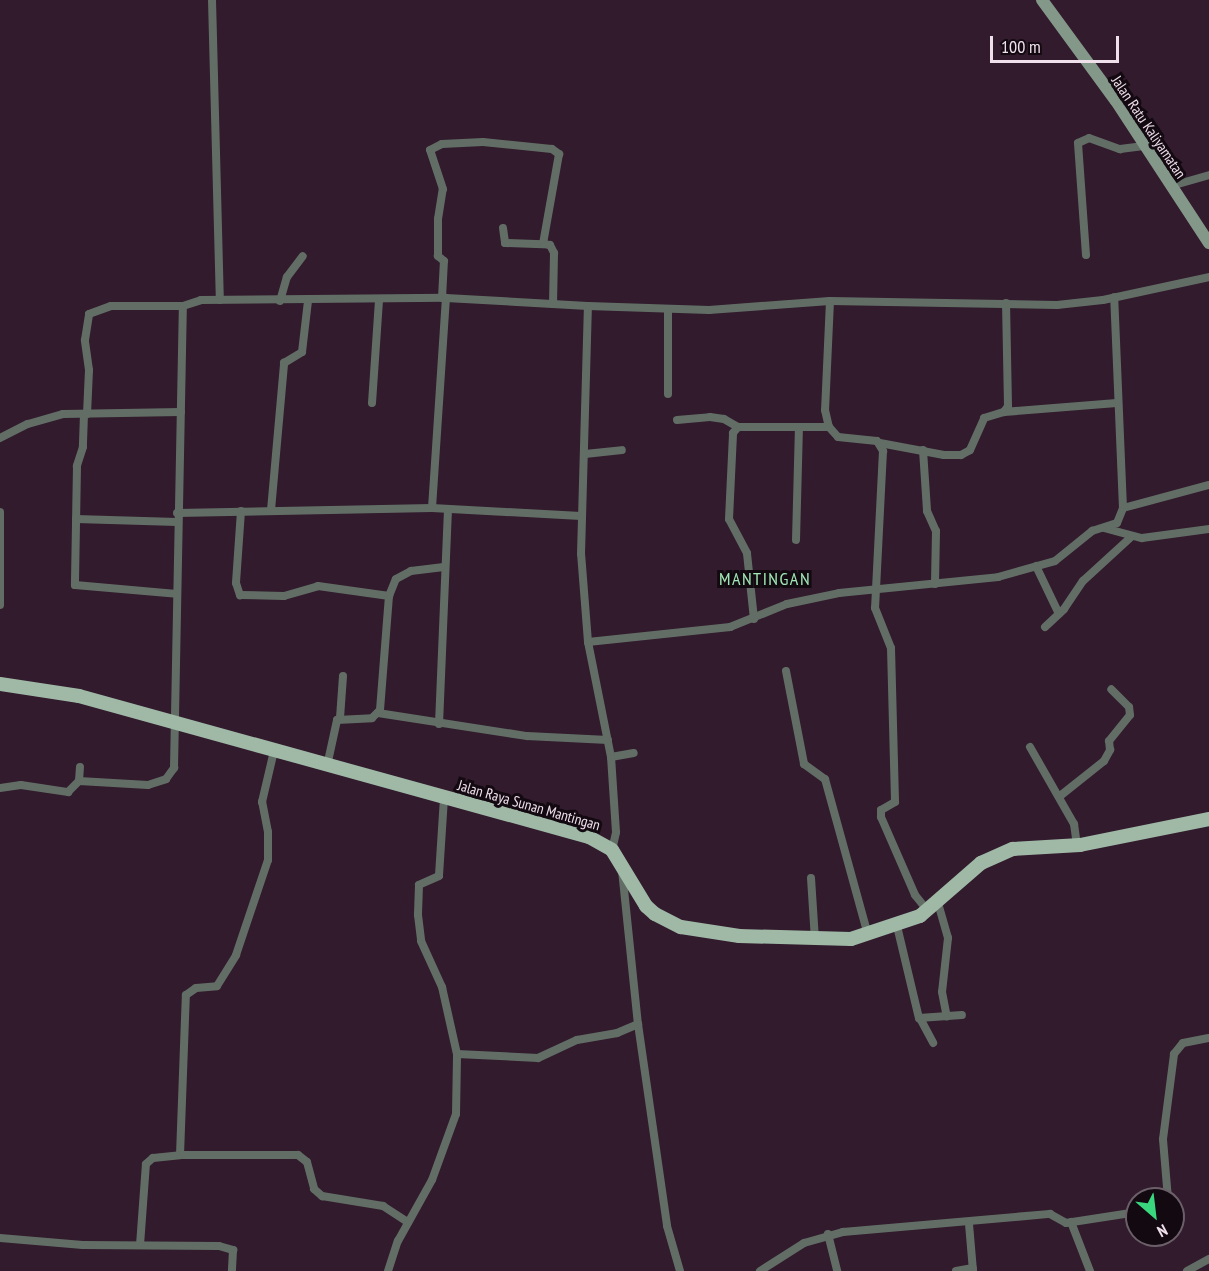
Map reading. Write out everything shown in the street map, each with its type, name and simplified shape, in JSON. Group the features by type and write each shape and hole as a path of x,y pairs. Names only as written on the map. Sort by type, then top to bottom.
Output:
{"main road":[{"name":"Jalan Ratu Kaliyamatan","path":"1042,0 1146,146 1209,243"},
{"name":"Jalan Raya Sunan Mantingan","path":"0,684 79,696 173,724 589,837 617,856"},
{"path":"617,856 646,906 681,927 739,936 815,940 868,935 897,926 933,906 970,871 995,856 1013,849 1079,846 1209,819"}],"street":[{"path":"212,0 220,300"},
{"path":"1086,255 1078,143 1089,138 1120,149 1146,146"},
{"path":"432,508 444,298 444,261 438,256 438,219 443,189 430,156 434,146 483,142 557,152 561,160 543,244"},
{"path":"1171,186 1209,175"},
{"path":"503,228 505,243 543,244 554,250 553,304"},
{"path":"280,301 287,277 303,256"},
{"path":"177,594 75,585 76,519 90,370 85,340 89,314 111,306 183,306 193,301 220,300 444,298 668,309 830,301 1057,305 1114,297 1209,277"},
{"path":"588,642 730,627 787,604 875,588 980,580 1063,557 1087,534 1121,519 1123,507 1114,297"},
{"path":"372,403 379,299"},
{"path":"271,510 284,363 302,352 308,301"},
{"path":"830,301 825,410 829,427 838,437 961,455 970,450 984,418 1004,412 1117,403"},
{"path":"1004,412 1008,406 1010,373 1006,303"},
{"path":"79,781 148,785 166,779 174,768 177,518 183,306"},
{"path":"588,306 585,325 585,454 581,516 588,642 611,757 617,856 667,1226 680,1271"},
{"path":"668,309 668,394"},
{"path":"0,438 50,417 181,412"},
{"path":"677,420 710,417 724,419 738,427 829,427"},
{"path":"738,427 730,445 729,519 747,553 754,619"},
{"path":"796,540 799,427"},
{"path":"880,443 883,451 875,588 879,623 891,648 895,802 881,810 881,817 915,895 933,906 948,938 942,992 947,1017"},
{"path":"585,454 622,450"},
{"path":"923,450 927,511 936,531 935,584"},
{"path":"1123,507 1209,485"},
{"path":"76,519 177,518 271,510 432,508 581,516"},
{"path":"439,724 448,509"},
{"path":"241,511 236,583 240,595 284,596 318,586 389,596"},
{"path":"0,512 0,605"},
{"path":"1104,528 1131,537 1209,529"},
{"path":"1045,627 1059,614 1083,581 1131,537"},
{"path":"1036,566 1059,614"},
{"path":"378,713 389,596 396,579 406,572 444,567"},
{"path":"786,671 804,764 825,780 868,935"},
{"path":"327,766 335,723 340,718 343,676"},
{"path":"1060,795 1104,761 1110,750 1109,741 1130,715 1129,707 1111,689"},
{"path":"340,718 366,719 378,713 439,724 573,740 608,740"},
{"path":"1030,747 1060,795 1076,828 1079,846"},
{"path":"180,1155 186,995 196,988 217,986 236,955 268,860 268,832 262,802 274,751"},
{"path":"611,757 634,753"},
{"path":"0,788 21,785 64,793 74,790 79,781 80,767"},
{"path":"388,1271 391,1255 432,1180 456,1114 457,1054 442,987 421,941 418,907 419,885 439,876 444,798"},
{"path":"811,878 815,940"},
{"path":"897,926 921,1020 933,1043"},
{"path":"921,1020 962,1015"},
{"path":"457,1054 544,1057 578,1040 617,1033 638,1024"},
{"path":"1167,1187 1163,1139 1174,1054 1183,1043 1209,1038"},
{"path":"140,1245 146,1164 153,1158 180,1155 298,1155 307,1162 314,1189 322,1196 383,1206 408,1222"},
{"path":"760,1271 804,1244 828,1234 969,1224 1050,1214 1071,1222 1125,1214"},
{"path":"1071,1222 1090,1271"},
{"path":"956,1271 973,1270 969,1224"},
{"path":"828,1234 837,1271"},
{"path":"0,1238 18,1243 230,1248 234,1253 232,1271"},
{"path":"1187,1271 1209,1259"}],"district":[{"name":"MANTINGAN","path":"765,579"}]}
